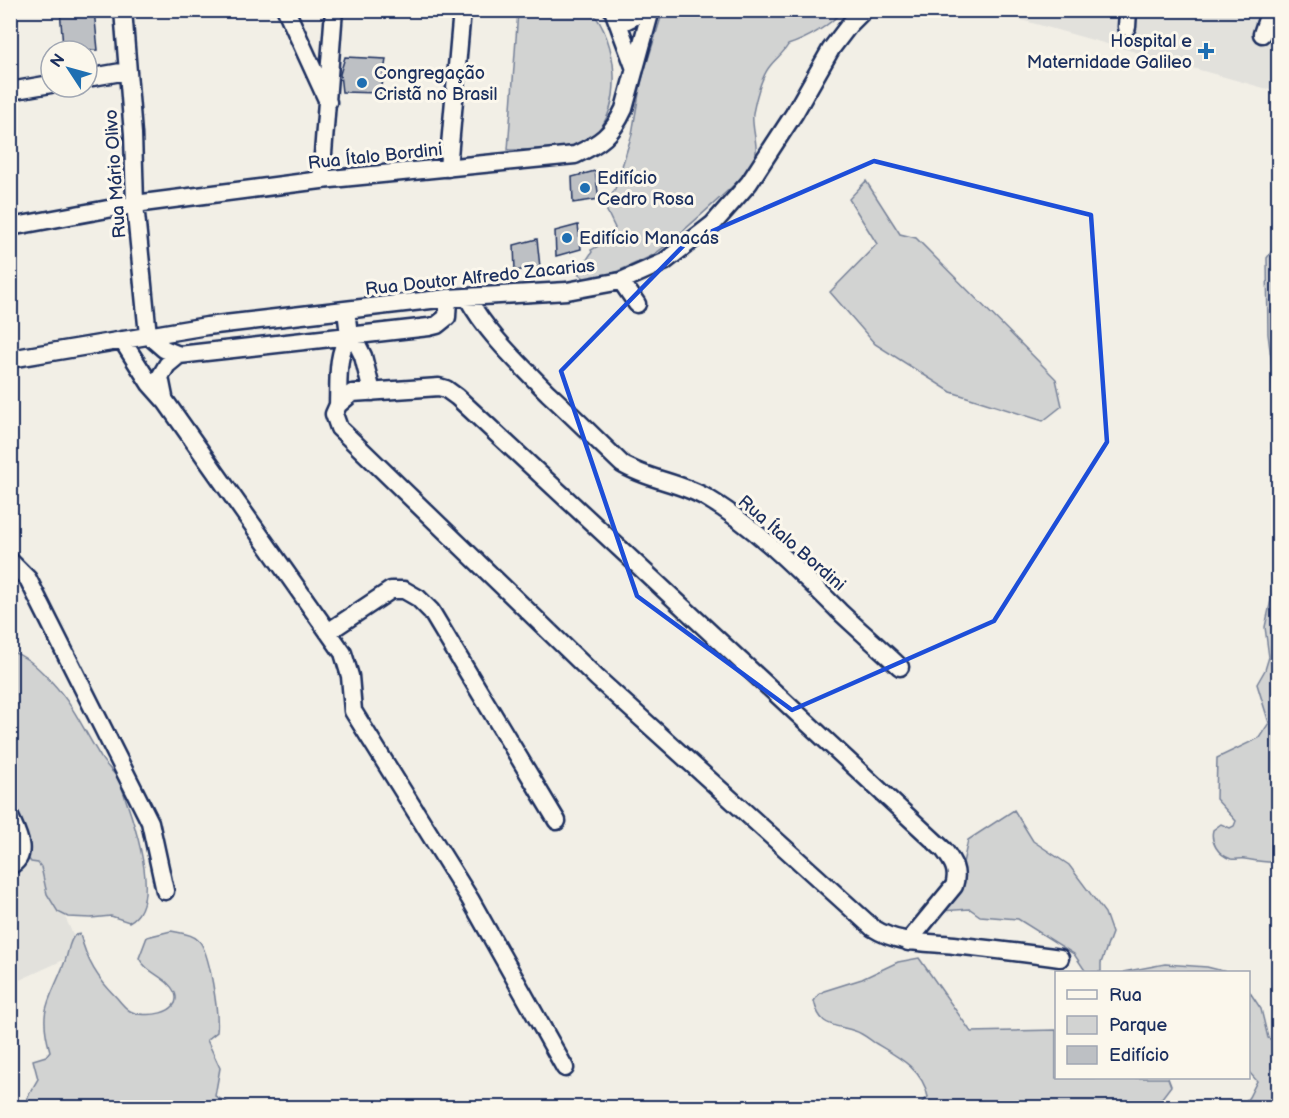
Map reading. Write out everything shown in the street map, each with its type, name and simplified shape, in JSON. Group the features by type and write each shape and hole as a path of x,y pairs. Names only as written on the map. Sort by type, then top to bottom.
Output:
{"street":[{"name":"Rua Mário Olivo","path":"123,10 135,204 148,335"},
{"path":"286,10 328,103"},
{"path":"321,180 334,10"},
{"path":"448,168 462,10"},
{"path":"617,14 647,10"},
{"name":"Rua Ítalo Bordini","path":"10,227 135,204 321,180 575,155 597,145 612,132 619,121 651,10"},
{"name":"Rua Doutor Alfredo Zacarias","path":"10,359 207,326 448,298 567,291 621,281 664,262 713,224 749,183 794,114 831,49 864,10"},
{"path":"1262,34 1270,10"},
{"path":"617,14 642,42"},
{"path":"617,14 634,69"},
{"path":"99,76 127,71"},
{"path":"10,91 39,86"},
{"path":"621,281 637,304"},
{"name":"Rua Ítalo Bordini","path":"467,297 481,320 526,370 622,464 632,470 695,491 749,528 802,573 900,667"},
{"path":"148,335 156,344 179,355 437,325 447,317 448,298"},
{"path":"346,310 349,335 363,356 372,392"},
{"path":"339,405 339,361 342,346 349,335"},
{"path":"122,340 150,384 166,402 343,653 350,676 352,711 470,899 565,1068"},
{"path":"166,402 160,377 167,365 179,355"},
{"path":"908,942 954,886 955,865 944,850 457,397 439,387 352,393 339,405 334,414 339,428 597,678 873,928 884,935 908,942 1060,958"},
{"path":"10,561 28,579 150,822 165,891"},
{"path":"328,632 391,590 404,590 418,598 431,611 557,821"},
{"path":"10,817 20,838 21,854 18,861 10,866"}],"highlighted area":[{"path":"874,161 1091,215 1107,442 994,621 792,710 637,596 561,371 687,242"}],"shaded area":[{"name":"Hospital e Maternidade Galileo","path":"989,11 1278,11 1278,92"},
{"path":"10,796 81,952 11,984 10,984"}],"green space":[{"path":"518,11 591,11 600,23 612,55 614,91 604,123 594,135 581,143 560,149 508,150"},
{"path":"663,11 843,11 817,31 788,45 764,76 753,113 756,157 749,169 707,210 660,250 591,284 578,273 592,252 591,250 607,241 615,228 605,207 615,189 632,134 641,82"},
{"path":"866,181 900,234 916,238 1056,379 1062,406 1043,421 951,392 875,344 830,292 877,244 849,199"},
{"path":"1278,242 1278,424 1273,403 1268,334 1267,258"},
{"path":"1278,552 1278,862 1233,859 1219,851 1212,835 1213,830 1221,824 1230,828 1236,821 1216,799 1217,758 1259,738 1269,723 1257,684 1269,657 1265,627 1271,600 1273,569"},
{"path":"10,651 28,660 54,684 69,703 102,759 120,783 144,866 144,900 139,913 129,922 111,916 68,917 58,912 47,894 41,867 28,858 11,820"},
{"path":"1014,810 1033,841 1069,865 1105,913 1112,933 1101,963 1101,971 1085,971 1074,954 1018,919 980,916 970,909 941,911 960,877 968,840"},
{"path":"171,931 198,940 206,956 217,1012 217,1032 207,1040 220,1068 215,1096 235,1107 27,1107 28,1096 38,1079 33,1060 46,1056 50,1051 45,1024 47,1004 75,935 80,934 86,953 104,983 130,1011 144,1015 168,1010 176,1000 172,988 147,968 139,958 147,937"},
{"path":"919,958 971,1032 1055,1030 1055,1079 1168,1079 1171,1086 1155,1107 916,1107 928,1097 915,1071 900,1058 860,1033 828,1024 820,1016 814,1001 824,991 862,979 898,962"},
{"path":"1165,964 1207,967 1223,971 1128,971"},
{"path":"1250,992 1261,1009 1268,1038 1278,1043 1278,1107 1241,1107 1257,1081 1250,1073"}],"building":[{"path":"60,10 94,10 97,39 62,39"},
{"name":"Congregação Cristã no Brasil","path":"345,57 386,59 381,93 342,92 340,74"},
{"name":"Edifício Cedro Rosa","path":"595,171 599,199 573,203 572,177"},
{"name":"Edifício Manacás","path":"578,225 581,249 556,256 555,231"},
{"path":"537,239 540,267 515,271 514,245"}],"place":[{"name":"Hospital e Maternidade Galileo","path":"1206,51"},
{"name":"Congregação Cristã no Brasil","path":"362,83"},
{"name":"Edifício Cedro Rosa","path":"585,188"},
{"name":"Edifício Manacás","path":"567,238"}]}
